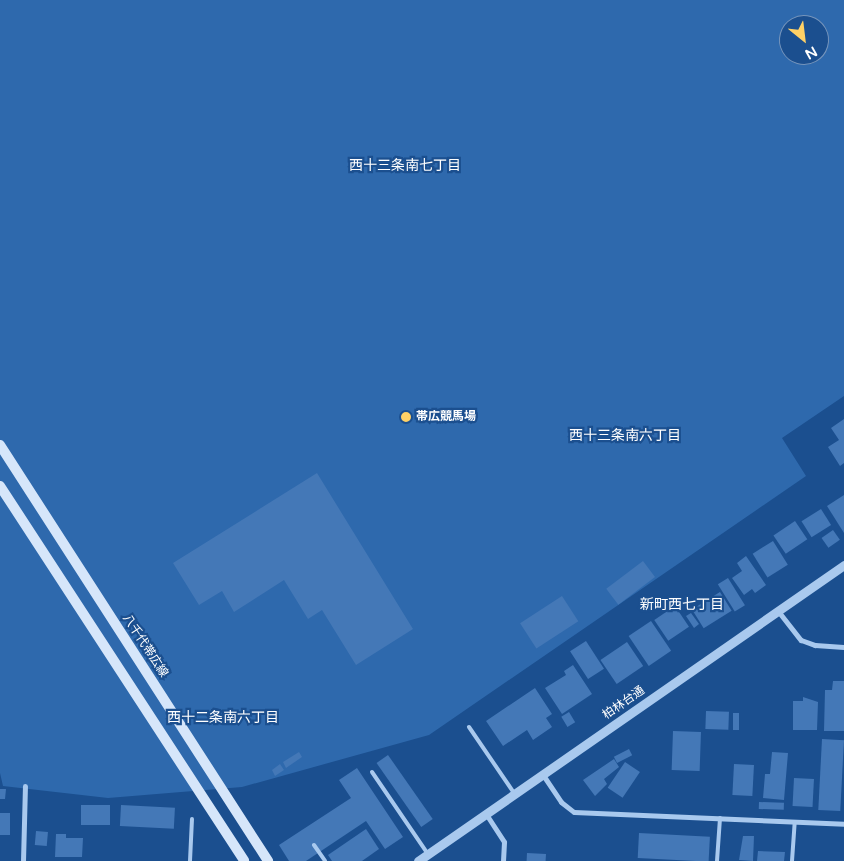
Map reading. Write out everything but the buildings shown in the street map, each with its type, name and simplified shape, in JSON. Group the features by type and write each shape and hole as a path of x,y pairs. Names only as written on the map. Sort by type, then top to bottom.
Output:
{"main road":[{"name":"八千代帯広線","path":"0,445 268,861"},
{"path":"0,486 244,861"}],"street":[{"name":"柏林台通","path":"418,861 844,565"},
{"path":"778,611 801,640 815,645 844,647"},
{"path":"543,775 561,802 574,812 844,824"},
{"path":"23,861 26,786"},
{"path":"486,814 504,842 503,861"}],"lane":[{"path":"468,727 515,795"},
{"path":"372,772 428,854"},
{"path":"717,861 720,818"},
{"path":"190,861 192,819"},
{"path":"792,861 794,822"},
{"path":"314,845 325,861"}],"shaded area":[{"name":"帯広競馬場","path":"0,0 844,0 844,396 782,438 806,476 429,735 242,787 108,798 3,786 0,773"}],"place":[{"name":"帯広競馬場","path":"406,417"}],"district":[{"name":"西十三条南七丁目","path":"405,166"},
{"name":"西十三条南六丁目","path":"625,436"},
{"name":"新町西七丁目","path":"682,605"},
{"name":"西十二条南六丁目","path":"223,718"}]}
